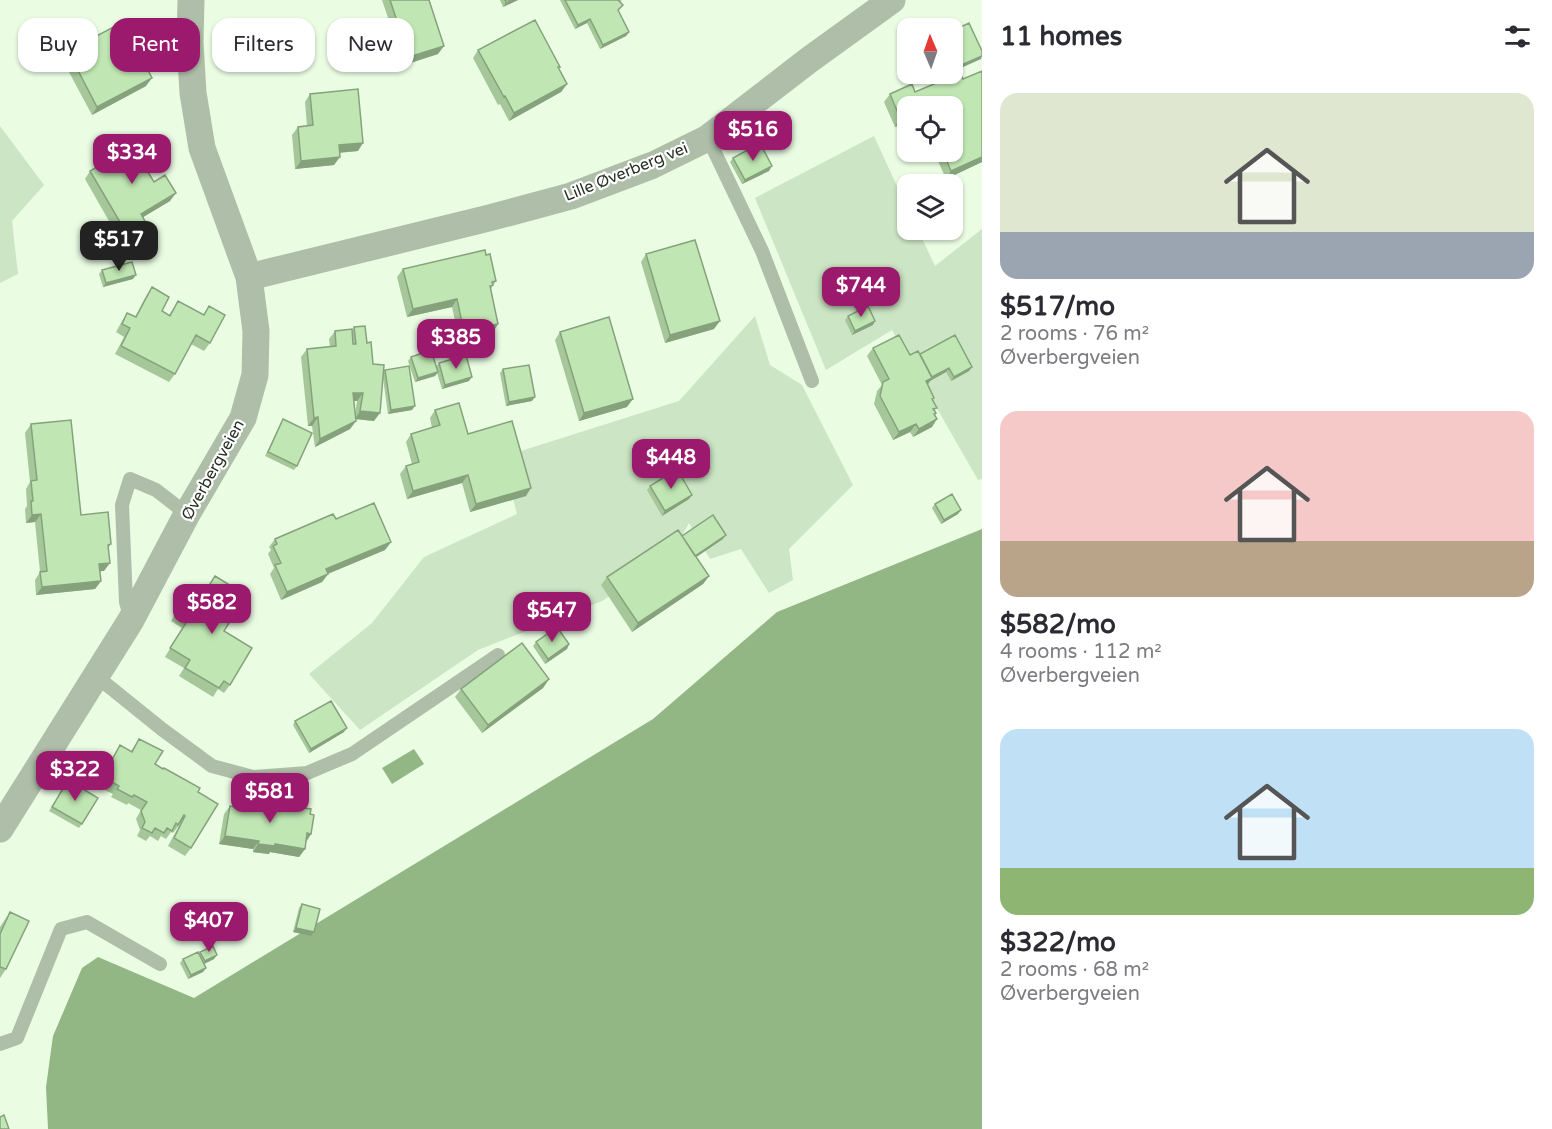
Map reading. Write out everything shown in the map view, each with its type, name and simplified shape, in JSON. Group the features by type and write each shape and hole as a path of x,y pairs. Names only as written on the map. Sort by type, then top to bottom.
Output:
{"street":[{"name":"Øverbergveien","path":"0,829 131,620 243,418 255,375 256,331 249,277 202,148 193,93 190,42 191,0"},
{"name":"Lille Øverberg vei","path":"249,277 489,219 571,196 653,165 708,138 809,60 892,0"}],"lane":[{"path":"708,138 762,251 812,381"},
{"path":"131,620 126,602 122,506 130,479 156,489 188,514"},
{"path":"96,676 212,766 253,777 307,773 352,754 498,655"},
{"path":"0,1044 16,1038 61,929 87,922 160,964"}],"shaded area":[{"path":"0,126 44,185 12,221 18,274 0,283"},
{"path":"874,136 897,186 897,240 923,240 935,266 982,229 982,479 978,480 892,330 826,370 755,198"},
{"path":"755,316 770,365 802,385 853,485 789,549 793,580 769,593 741,549 710,559 689,523 670,557 602,601 478,650 360,730 309,674 372,623 424,557 517,514 502,457 679,401"},
{"path":"982,529 982,1129 48,1129 46,1087 53,1036 82,968 98,957 194,998 653,719 777,612"},
{"path":"414,749 424,764 392,784 382,768"}],"building":[{"path":"390,0 429,0 444,46 414,55 414,18 396,18"},
{"path":"565,0 618,0 623,5 618,10 629,32 603,45 590,19 578,25"},
{"path":"535,20 567,84 514,113 478,50"},
{"path":"969,23 982,51 982,56 963,64 963,26"},
{"path":"110,29 110,72 149,72 152,78 97,107 79,72 98,72 98,35"},
{"path":"982,71 982,157 951,171 947,162 963,162 963,96 897,96 897,111 890,94 912,84 915,92 934,84 963,84 963,79"},
{"path":"358,89 363,143 339,145 340,157 301,161 298,127 313,125 310,94"},
{"path":"145,139 155,157 143,164 154,182 165,175 176,193 141,214 146,223 127,234 90,171"},
{"path":"760,143 772,166 745,180 733,158"},
{"path":"695,240 720,321 670,335 646,254"},
{"path":"485,250 486,255 490,254 496,281 490,286 498,324 464,332 457,299 413,309 403,269"},
{"path":"132,262 136,275 106,283 102,270"},
{"path":"152,287 169,297 162,311 170,316 178,301 204,315 209,306 225,315 210,343 196,335 175,374 121,346 130,328 122,324 127,313 136,317"},
{"path":"868,306 875,321 855,331 848,316"},
{"path":"609,317 633,399 584,413 560,332"},
{"path":"365,326 367,343 371,342 373,364 384,365 380,413 360,411 363,393 353,393 356,421 320,439 318,417 314,418 307,349 336,346 335,331 352,329 353,344 356,344 354,327"},
{"path":"899,335 910,355 918,351 932,378 926,381 937,408 933,409 937,419 919,429 916,424 899,432 880,396 883,382 889,379 873,348"},
{"path":"955,335 972,367 954,377 949,368 932,377 920,354"},
{"path":"431,350 438,372 418,378 411,357"},
{"path":"466,355 472,377 445,385 439,363"},
{"path":"529,365 535,397 509,402 503,369"},
{"path":"409,366 415,406 391,410 385,370"},
{"path":"459,403 468,434 512,421 531,488 476,504 468,475 413,491 406,466 419,462 411,434 440,425 435,410"},
{"path":"283,419 312,433 297,466 268,452"},
{"path":"71,420 81,515 108,512 110,563 99,564 101,581 42,587 40,572 47,571 41,514 32,515 31,481 37,480 31,424"},
{"path":"677,469 692,495 665,511 650,486"},
{"path":"952,494 961,510 944,520 935,504"},
{"path":"374,503 391,542 326,569 328,574 287,592 275,565 281,563 273,546 277,544 275,539 333,514 336,519"},
{"path":"713,515 726,535 695,556 682,536"},
{"path":"678,530 709,576 638,623 607,577"},
{"path":"215,576 246,595 224,631 252,648 230,685 224,681 219,688 185,668 190,660 170,648 188,620 177,613 187,596 198,603"},
{"path":"557,627 569,644 548,659 536,642"},
{"path":"522,643 549,679 488,725 461,689"},
{"path":"331,701 347,728 311,749 295,721"},
{"path":"139,739 163,751 155,764 200,788 198,792 218,804 191,848 174,838 184,815 172,831 167,828 164,833 155,828 152,833 142,828 145,822 141,811 147,802 117,789 119,786 103,777 120,745 132,752"},
{"path":"68,780 98,798 82,824 52,807"},
{"path":"242,799 311,809 310,814 314,815 311,834 307,833 305,849 258,844 259,841 225,836 230,806 241,808"},
{"path":"302,904 320,909 314,932 296,928"},
{"path":"10,912 29,921 6,969 0,967 0,934"},
{"path":"213,946 217,955 205,961 200,952"},
{"path":"198,952 206,968 191,975 183,959"},
{"path":"4,1115 9,1129 0,1129 0,1117"}]}
